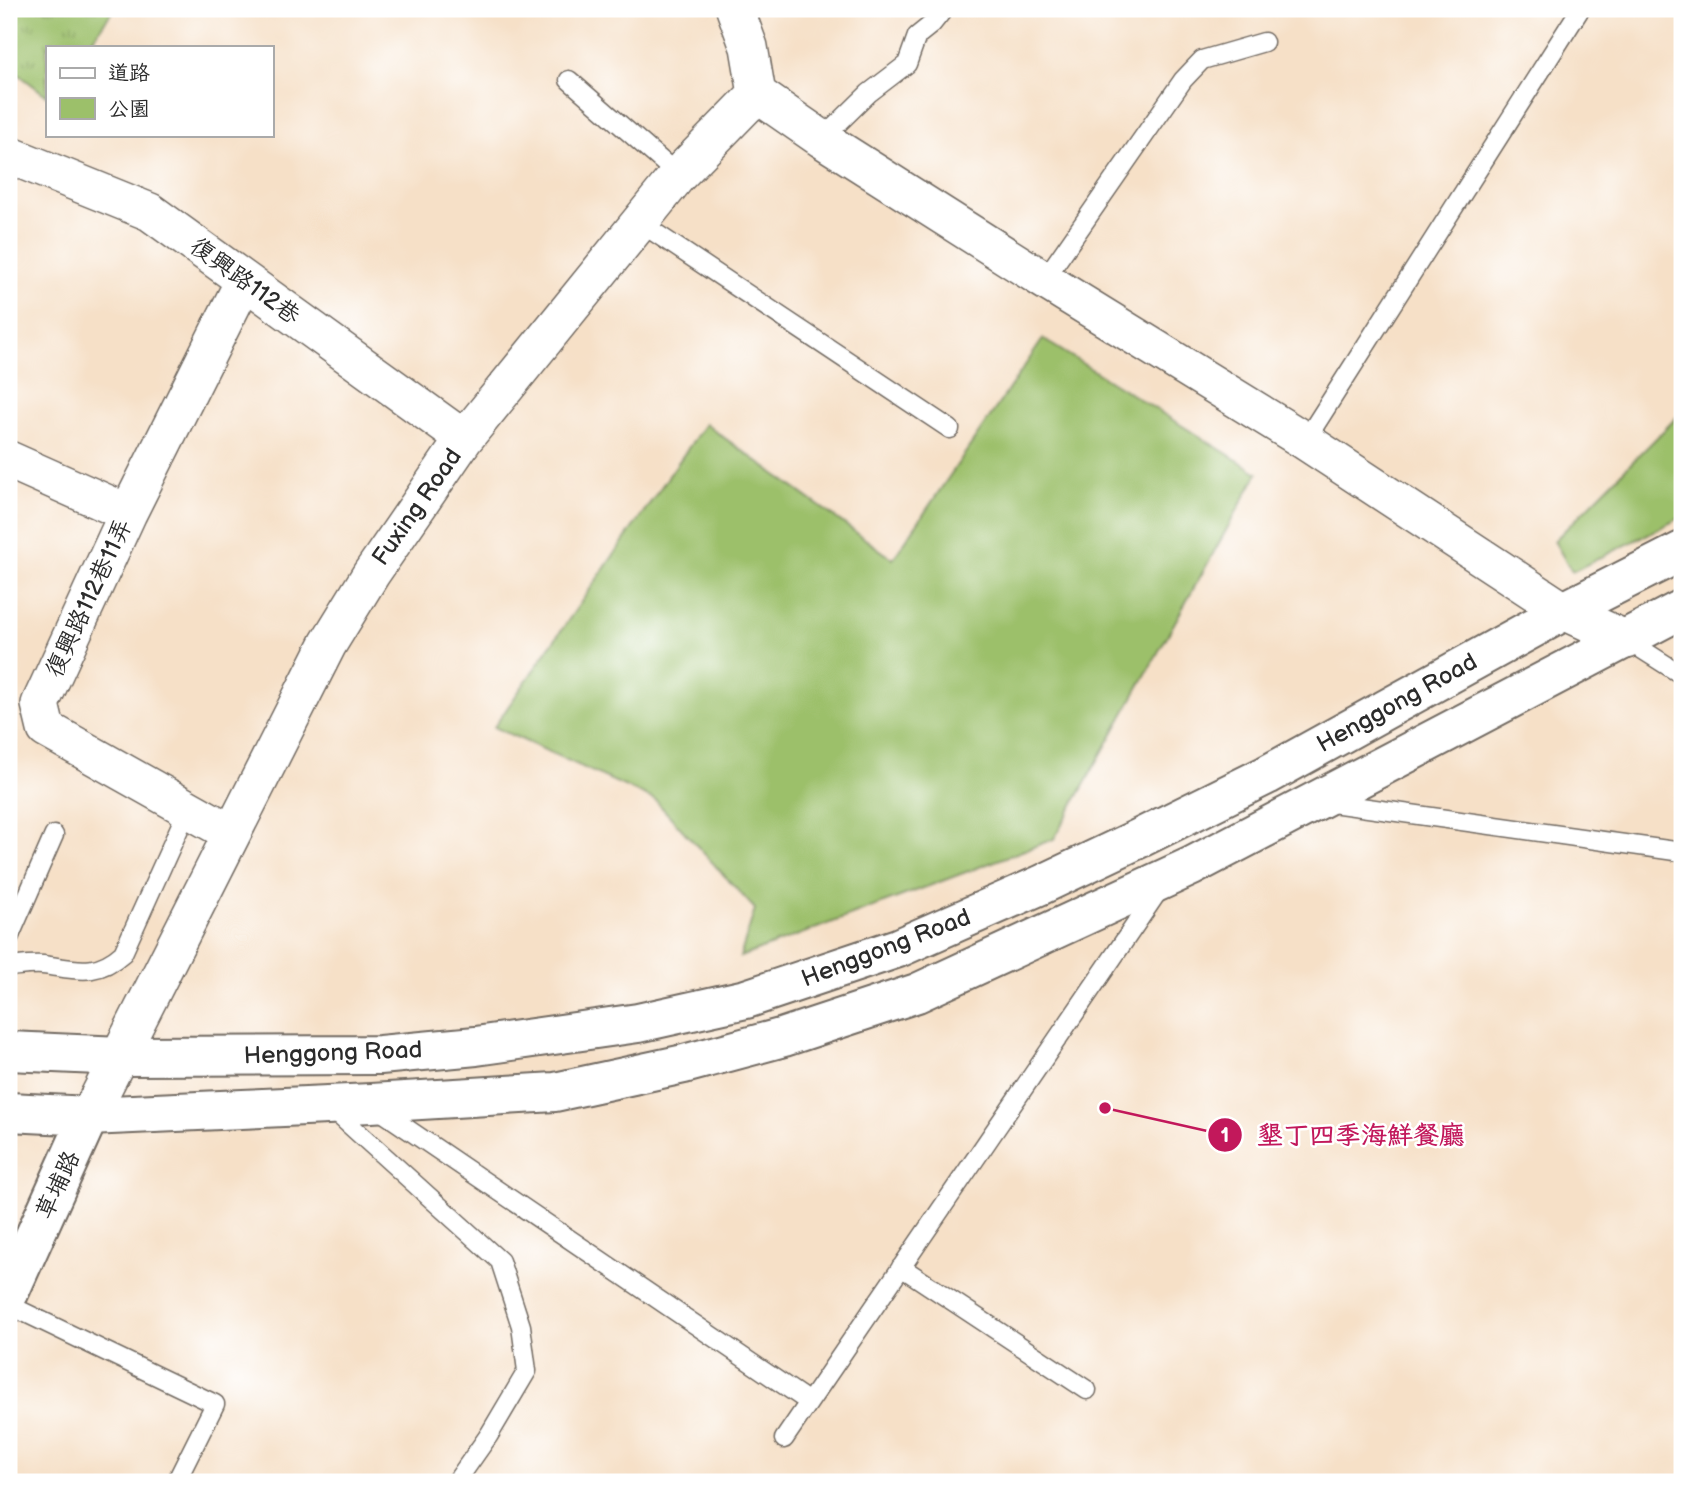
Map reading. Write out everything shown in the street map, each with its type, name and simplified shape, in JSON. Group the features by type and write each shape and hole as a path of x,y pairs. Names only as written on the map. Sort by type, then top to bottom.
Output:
{"main road":[{"name":"Henggong Road","path":"9,1051 121,1056 394,1054 638,1024 746,999 898,947 1054,880 1267,775 1564,611 1682,551"},
{"name":"Henggong Road","path":"9,1112 89,1116 371,1104 555,1092 684,1064 784,1037 917,993 1167,878 1682,609"},
{"name":"草埔路","path":"9,1293 89,1116"}],"street":[{"path":"736,9 749,47 757,94 822,139 1044,280 1305,441 1564,611 1627,640"},
{"name":"Fuxing Road","path":"89,1116 230,833 328,644 370,574 464,439 678,175 757,94"},
{"name":"復興路112巷","path":"9,155 150,212 464,439"},
{"name":"復興路112巷11弄","path":"230,833 46,729 40,704 128,513 244,281"},
{"path":"9,460 128,513"}],"lane":[{"path":"822,139 869,93 907,64 917,36 932,24 944,9"},
{"path":"1305,441 1579,11"},
{"path":"1044,280 1184,80 1202,60 1264,42"},
{"path":"569,80 678,175"},
{"path":"639,222 950,429"},
{"path":"1627,640 1682,675"},
{"path":"1318,801 1682,852"},
{"path":"9,967 41,965 77,971 110,964 122,953 188,809"},
{"path":"9,938 54,835"},
{"path":"784,1439 1167,878"},
{"path":"371,1104 809,1402"},
{"path":"328,1105 500,1261 521,1325 527,1371 489,1435 456,1482"},
{"path":"901,1267 1087,1390"},
{"path":"9,1305 215,1404 176,1482"}],"green space":[{"path":"9,9 114,9 88,46 46,46 46,95 9,67"},
{"path":"1043,339 1258,473 1054,839 740,957 755,909 655,800 494,727 705,424 893,559"},
{"path":"1682,412 1682,517 1572,572 1554,541"}],"place":[{"name":"墾丁四季海鮮餐廳","path":"1105,1108"}]}
